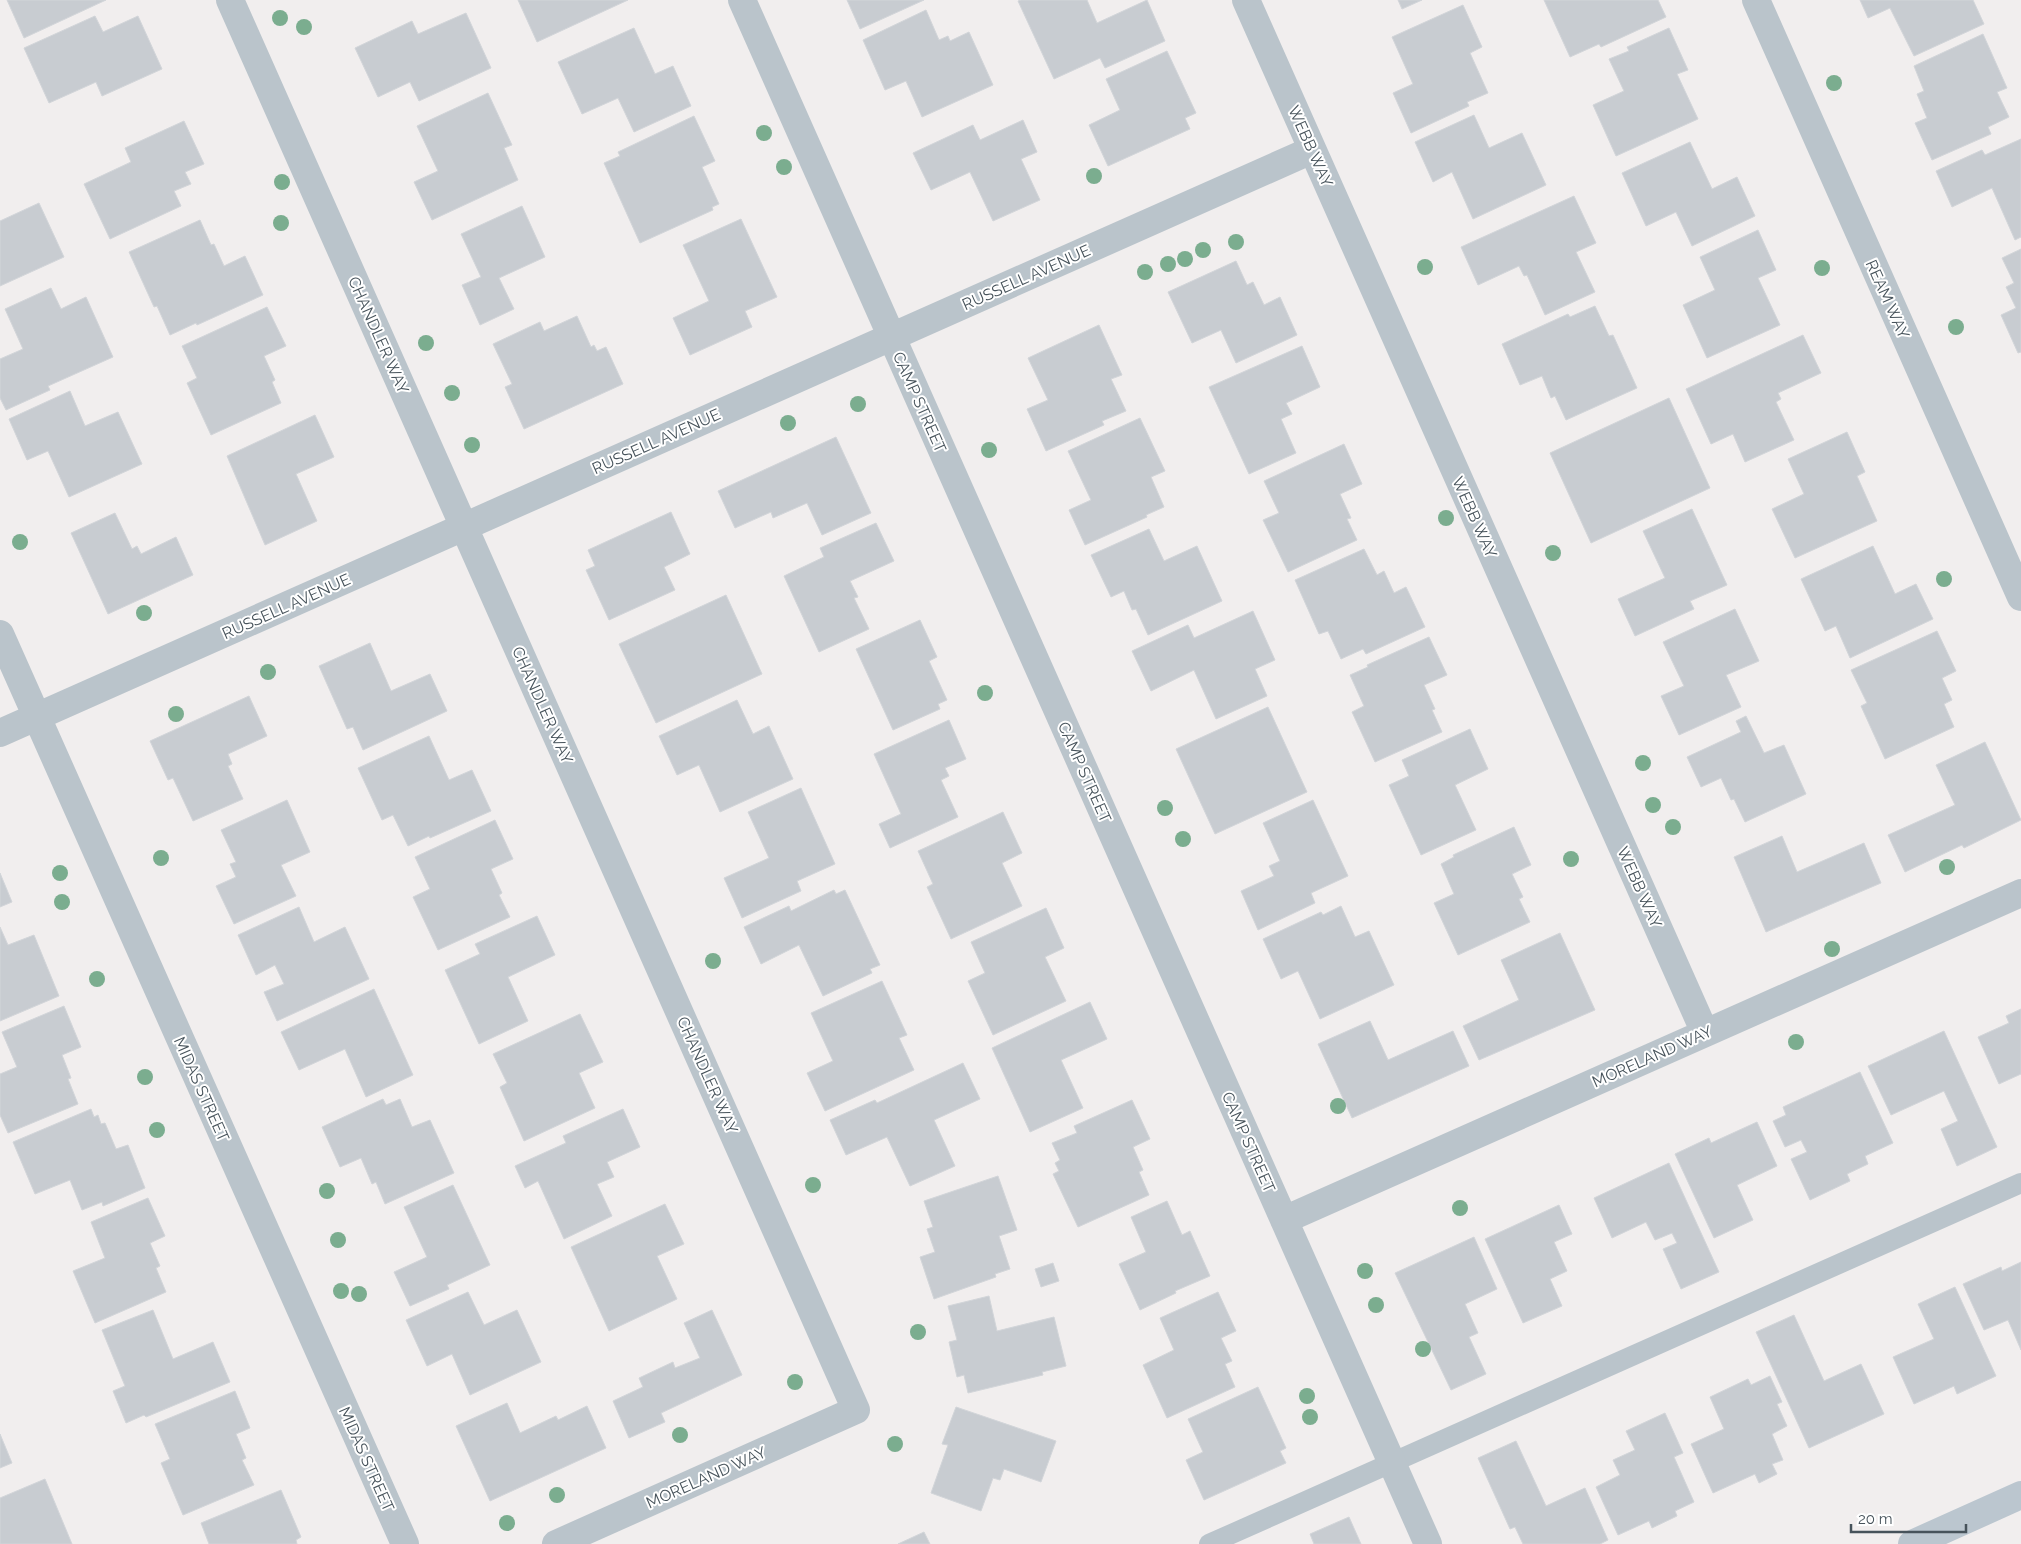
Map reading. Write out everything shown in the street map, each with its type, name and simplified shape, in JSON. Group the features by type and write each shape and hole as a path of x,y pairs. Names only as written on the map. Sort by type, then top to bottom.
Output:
{"street":[{"name":"CHANDLER WAY","path":"230,0 856,1410"},
{"name":"CAMP STREET","path":"742,0 1428,1544"},
{"name":"WEBB WAY","path":"1246,0 1705,1033"},
{"name":"REAM WAY","path":"1756,0 2021,597"},
{"name":"RUSSELL AVENUE","path":"0,733 1312,150"},
{"name":"MIDAS STREET","path":"0,634 404,1544"},
{"name":"MORELAND WAY","path":"1284,1220 2021,893"},
{"name":"MORELAND WAY","path":"556,1544 856,1410"},
{"path":"1912,1544 2021,1495"}],"lane":[{"path":"1209,1544 2021,1183"}],"building":[{"path":"7,0 106,0 24,38"},
{"path":"518,0 628,0 537,42"},
{"path":"847,0 924,0 860,29"},
{"path":"1087,0 1097,23 1147,0 1165,41 1105,68 1100,58 1054,79 1018,1"},
{"path":"1398,0 1422,0 1402,9"},
{"path":"1544,0 1658,0 1666,17 1601,47 1599,44 1570,57"},
{"path":"1860,0 1973,0 1984,24 1914,56 1890,8 1868,18"},
{"path":"1463,5 1482,47 1470,53 1488,93 1467,102 1469,106 1411,133 1393,93 1413,84 1392,37"},
{"path":"926,10 939,40 948,36 950,41 969,32 993,85 922,117 906,81 885,90 863,40"},
{"path":"466,13 491,68 419,101 410,82 378,97 355,48 412,21 418,34"},
{"path":"95,16 103,32 138,16 162,69 102,96 96,82 49,103 24,48"},
{"path":"634,28 655,74 673,66 691,106 634,132 618,98 582,114 558,62"},
{"path":"1669,28 1688,70 1677,74 1698,119 1616,156 1593,105 1624,91 1609,59 1629,51 1627,47"},
{"path":"1983,34 2007,88 1997,92 2009,117 1988,127 1991,134 1932,160 1915,123 1927,118 1917,94 1924,91 1914,66"},
{"path":"1167,51 1196,113 1185,118 1190,129 1108,166 1089,125 1120,110 1106,79"},
{"path":"488,93 512,145 504,148 518,180 432,220 414,182 438,171 417,126"},
{"path":"1474,115 1489,148 1522,133 1546,185 1473,219 1452,172 1433,182 1415,142"},
{"path":"694,116 715,161 702,167 719,204 712,207 713,210 640,243 604,163 620,156 618,152"},
{"path":"1023,120 1037,152 1021,159 1040,200 993,221 970,172 931,190 913,153 973,125 980,140"},
{"path":"184,121 204,164 185,172 191,184 174,191 181,206 110,239 84,184 131,162 125,148"},
{"path":"2021,139 2021,237 2015,240 1992,188 1952,207 1936,171 1982,150 1985,155"},
{"path":"1690,142 1712,189 1737,177 1755,216 1692,246 1676,212 1646,226 1622,173"},
{"path":"1574,196 1596,243 1576,252 1595,292 1545,315 1527,275 1524,276 1519,266 1478,285 1461,247"},
{"path":"39,203 64,257 0,286 0,221"},
{"path":"522,206 545,257 499,278 514,309 480,325 462,285 481,277 461,234"},
{"path":"741,219 777,297 745,311 752,327 690,355 673,318 709,301 683,245"},
{"path":"200,220 211,245 214,244 224,266 245,256 263,295 170,335 157,306 154,307 129,252"},
{"path":"1758,230 1776,270 1758,278 1780,325 1707,358 1683,305 1715,290 1700,257"},
{"path":"2021,249 2021,352 2018,353 2001,315 2016,308 2006,287 2014,283 2002,258"},
{"path":"1236,261 1247,285 1253,282 1264,305 1280,297 1297,335 1236,363 1221,330 1192,343 1168,292"},
{"path":"51,288 61,309 86,297 113,357 48,386 50,390 6,410 0,398 0,359 23,349 5,309"},
{"path":"1595,306 1609,336 1613,335 1637,388 1566,420 1555,396 1551,398 1542,376 1520,385 1502,344 1568,314 1570,317"},
{"path":"267,307 286,346 264,356 275,380 272,382 281,403 211,435 187,383 197,378 182,346"},
{"path":"577,316 591,347 594,345 597,351 606,347 623,384 524,429 505,387 512,384 493,344 540,322 544,331"},
{"path":"1099,325 1122,375 1111,379 1126,411 1102,421 1104,425 1046,451 1027,409 1048,400 1028,358"},
{"path":"1803,335 1821,373 1778,393 1781,399 1776,402 1794,440 1745,462 1733,434 1711,444 1686,389"},
{"path":"1302,346 1320,387 1286,403 1292,414 1281,419 1296,453 1249,474 1209,387"},
{"path":"70,391 85,426 118,412 142,464 69,497 48,451 27,460 9,419"},
{"path":"1669,398 1710,488 1591,543 1550,453"},
{"path":"315,415 334,457 296,474 317,521 265,545 227,456"},
{"path":"1140,418 1165,471 1151,477 1164,507 1146,515 1147,517 1085,545 1069,510 1091,500 1068,451"},
{"path":"1847,432 1865,472 1857,476 1877,521 1795,558 1772,509 1804,494 1788,459"},
{"path":"836,437 871,513 822,535 807,503 773,518 771,512 735,528 718,491"},
{"path":"1344,444 1362,484 1340,494 1351,518 1347,519 1357,540 1288,572 1263,520 1279,513 1264,481"},
{"path":"1692,509 1727,585 1690,601 1694,609 1635,636 1618,599 1665,578 1643,531"},
{"path":"671,512 690,554 664,567 675,590 609,620 586,570 595,566 588,550"},
{"path":"115,513 132,549 137,546 141,554 176,537 193,575 108,614 71,533"},
{"path":"876,523 894,561 850,581 858,597 854,598 869,629 819,652 784,576 824,557 820,548"},
{"path":"1149,529 1164,561 1197,546 1222,601 1148,635 1136,609 1132,610 1124,591 1111,597 1091,555"},
{"path":"1873,546 1895,594 1916,584 1933,619 1850,658 1836,626 1825,631 1801,579"},
{"path":"1364,549 1377,575 1384,571 1394,593 1406,587 1425,627 1366,654 1363,649 1341,659 1328,631 1319,634 1295,580"},
{"path":"726,595 762,674 656,723 619,644"},
{"path":"1735,609 1759,661 1726,675 1741,707 1679,735 1661,696 1684,686 1663,642"},
{"path":"1253,611 1275,660 1255,669 1267,696 1216,719 1194,670 1151,691 1132,651 1188,625 1194,638"},
{"path":"920,620 937,657 929,661 947,700 938,704 940,709 893,730 856,649"},
{"path":"1937,631 1956,671 1942,678 1952,700 1944,704 1954,727 1885,759 1861,706 1867,703 1851,670"},
{"path":"1429,637 1447,675 1424,685 1435,709 1432,710 1442,732 1375,762 1352,712 1364,706 1350,675 1368,667 1367,665"},
{"path":"370,643 391,691 430,674 447,711 363,750 353,727 347,729 319,666"},
{"path":"249,696 267,736 228,754 232,764 228,766 243,799 193,821 173,778 168,780 150,741"},
{"path":"737,700 753,734 769,726 793,779 720,812 699,765 677,775 659,736"},
{"path":"1268,707 1307,792 1215,834 1176,749"},
{"path":"1746,716 1764,753 1784,745 1806,794 1745,822 1734,799 1731,800 1721,778 1701,787 1687,757 1741,732 1736,721"},
{"path":"949,720 966,759 945,768 949,776 941,780 958,817 890,848 879,824 901,814 874,754"},
{"path":"1470,729 1488,769 1455,785 1476,830 1421,855 1389,785 1409,776 1402,760"},
{"path":"429,736 449,780 472,770 491,811 408,846 393,815 382,820 358,768"},
{"path":"1985,742 2021,820 1964,848 1962,845 1905,872 1888,835 1955,805 1936,765"},
{"path":"801,788 835,864 797,881 801,891 742,918 724,878 769,858 748,812"},
{"path":"287,800 310,852 281,865 296,896 234,924 216,886 236,877 230,864 236,862 221,830"},
{"path":"1313,800 1348,876 1311,893 1315,903 1258,930 1241,891 1274,876 1269,866 1280,861 1263,823"},
{"path":"1003,812 1022,853 1002,863 1022,906 951,939 927,887 933,884 918,851"},
{"path":"495,820 513,859 491,869 502,893 499,895 510,917 438,950 413,897 430,889 415,857"},
{"path":"1514,827 1531,865 1512,874 1523,897 1519,899 1530,922 1458,955 1434,903 1454,894 1441,864 1454,857 1453,855"},
{"path":"1782,836 1797,872 1864,843 1881,883 1766,932 1734,857"},
{"path":"0,873 12,902 0,907"},
{"path":"834,890 836,894 845,890 880,965 870,969 872,973 823,996 799,945 761,964 744,927 789,906 791,911"},
{"path":"1341,906 1355,937 1369,931 1394,985 1320,1019 1298,971 1281,979 1263,939 1321,912 1323,915"},
{"path":"299,907 314,942 345,927 369,979 277,1021 264,992 284,984 275,965 256,975 238,935"},
{"path":"1046,908 1064,948 1045,957 1066,1001 993,1035 968,981 985,973 971,942"},
{"path":"537,916 555,955 508,977 528,1021 479,1044 445,970 480,954 475,944"},
{"path":"0,927 8,945 34,935 59,996 0,1021"},
{"path":"1560,933 1595,1010 1479,1060 1463,1026 1519,1000 1501,960"},
{"path":"882,981 907,1035 899,1038 914,1070 825,1111 807,1073 833,1061 811,1013"},
{"path":"374,989 413,1075 366,1097 345,1049 299,1070 281,1032"},
{"path":"1090,1002 1107,1039 1061,1060 1083,1108 1030,1132 992,1048"},
{"path":"64,1006 81,1047 62,1055 71,1078 68,1079 78,1104 8,1133 0,1115 0,1074 17,1067 2,1032"},
{"path":"2021,1009 2021,1074 1999,1084 1978,1037 2009,1023 2006,1016"},
{"path":"580,1014 603,1062 579,1073 595,1108 524,1141 500,1087 507,1083 493,1054"},
{"path":"1370,1021 1388,1060 1453,1031 1469,1066 1352,1118 1318,1044"},
{"path":"1944,1031 1997,1147 1957,1166 1941,1129 1958,1121 1944,1091 1891,1115 1868,1066"},
{"path":"963,1063 980,1099 934,1120 955,1166 910,1186 887,1137 846,1155 830,1120 875,1100 877,1103"},
{"path":"1860,1072 1893,1143 1865,1156 1868,1164 1847,1174 1850,1181 1810,1200 1791,1159 1807,1152 1801,1140 1785,1147 1773,1121 1786,1115 1783,1107"},
{"path":"383,1099 386,1105 400,1099 412,1127 430,1120 454,1173 385,1204 376,1182 372,1184 361,1158 340,1167 322,1127"},
{"path":"1132,1100 1150,1139 1133,1147 1143,1170 1139,1172 1149,1195 1078,1227 1053,1174 1059,1171 1055,1163 1060,1160 1052,1143 1077,1133 1074,1126"},
{"path":"91,1109 94,1117 98,1115 101,1124 105,1123 116,1149 128,1145 145,1188 103,1206 102,1202 82,1210 70,1180 35,1194 13,1142"},
{"path":"623,1109 640,1147 607,1162 614,1177 597,1184 612,1216 564,1239 538,1181 525,1188 515,1166 566,1143 563,1136"},
{"path":"1757,1122 1777,1166 1737,1185 1753,1220 1714,1238 1675,1154 1709,1138 1711,1143"},
{"path":"1669,1163 1719,1272 1681,1289 1663,1249 1677,1243 1672,1233 1655,1240 1646,1222 1612,1238 1594,1198"},
{"path":"998,1176 1017,1230 999,1236 1010,1269 995,1274 996,1277 934,1299 920,1257 935,1252 927,1229 933,1227 924,1201"},
{"path":"453,1185 490,1265 447,1285 449,1289 410,1306 394,1272 427,1257 404,1207"},
{"path":"148,1198 165,1236 150,1243 160,1266 156,1268 166,1292 95,1323 73,1271 105,1258 91,1222"},
{"path":"1167,1201 1182,1235 1190,1231 1210,1276 1175,1291 1176,1293 1140,1310 1119,1264 1146,1252 1131,1217"},
{"path":"665,1204 684,1244 657,1256 677,1299 609,1331 571,1247"},
{"path":"1559,1205 1572,1234 1554,1242 1567,1271 1550,1279 1562,1306 1523,1323 1485,1239"},
{"path":"1474,1237 1497,1289 1465,1304 1478,1333 1469,1337 1486,1374 1451,1390 1395,1273"},
{"path":"2021,1262 2021,1350 2008,1320 1984,1330 1963,1284 2001,1267 2002,1271"},
{"path":"1053,1263 1059,1281 1041,1287 1035,1269"},
{"path":"1955,1287 1996,1376 1957,1394 1954,1386 1914,1404 1893,1357 1934,1339 1918,1304"},
{"path":"468,1292 484,1325 517,1310 541,1362 470,1395 452,1354 427,1366 406,1320"},
{"path":"1218,1292 1236,1331 1221,1338 1232,1361 1225,1364 1235,1387 1167,1418 1143,1365 1174,1350 1160,1318"},
{"path":"989,1296 997,1331 1054,1317 1066,1366 1042,1372 1043,1375 968,1393 964,1375 957,1377 949,1342 957,1340 948,1306"},
{"path":"153,1310 173,1359 213,1342 230,1382 146,1417 144,1415 126,1423 113,1391 125,1386 102,1330"},
{"path":"712,1310 742,1375 661,1413 665,1422 629,1438 613,1401 643,1387 639,1378 673,1362 675,1368 700,1358 684,1323"},
{"path":"1794,1315 1824,1381 1861,1364 1884,1414 1809,1448 1756,1332"},
{"path":"1770,1376 1782,1402 1777,1404 1787,1426 1772,1434 1783,1460 1772,1464 1777,1474 1759,1483 1755,1474 1713,1493 1691,1444 1724,1429 1710,1397 1748,1379 1751,1385"},
{"path":"1258,1387 1286,1448 1280,1451 1286,1463 1204,1500 1186,1460 1203,1452 1188,1419"},
{"path":"235,1391 250,1428 236,1434 246,1458 242,1460 254,1485 183,1515 161,1463 170,1459 155,1424"},
{"path":"507,1403 520,1433 556,1416 558,1420 587,1406 606,1448 490,1501 456,1426"},
{"path":"956,1407 1056,1441 1041,1482 1004,1469 1000,1480 993,1478 981,1511 931,1493 948,1445 942,1444"},
{"path":"1665,1413 1683,1453 1674,1457 1694,1502 1675,1511 1677,1516 1652,1528 1649,1521 1618,1535 1596,1487 1620,1475 1613,1460 1635,1450 1626,1431"},
{"path":"0,1434 12,1463 0,1468"},
{"path":"1516,1441 1546,1506 1585,1488 1608,1540 1600,1544 1523,1544 1515,1527 1510,1529 1478,1458"},
{"path":"45,1479 72,1544 0,1544 0,1498"},
{"path":"281,1490 301,1537 296,1540 297,1544 209,1544 201,1523"},
{"path":"1349,1517 1361,1544 1314,1544 1310,1534"},
{"path":"924,1532 930,1544 898,1544"}]}
